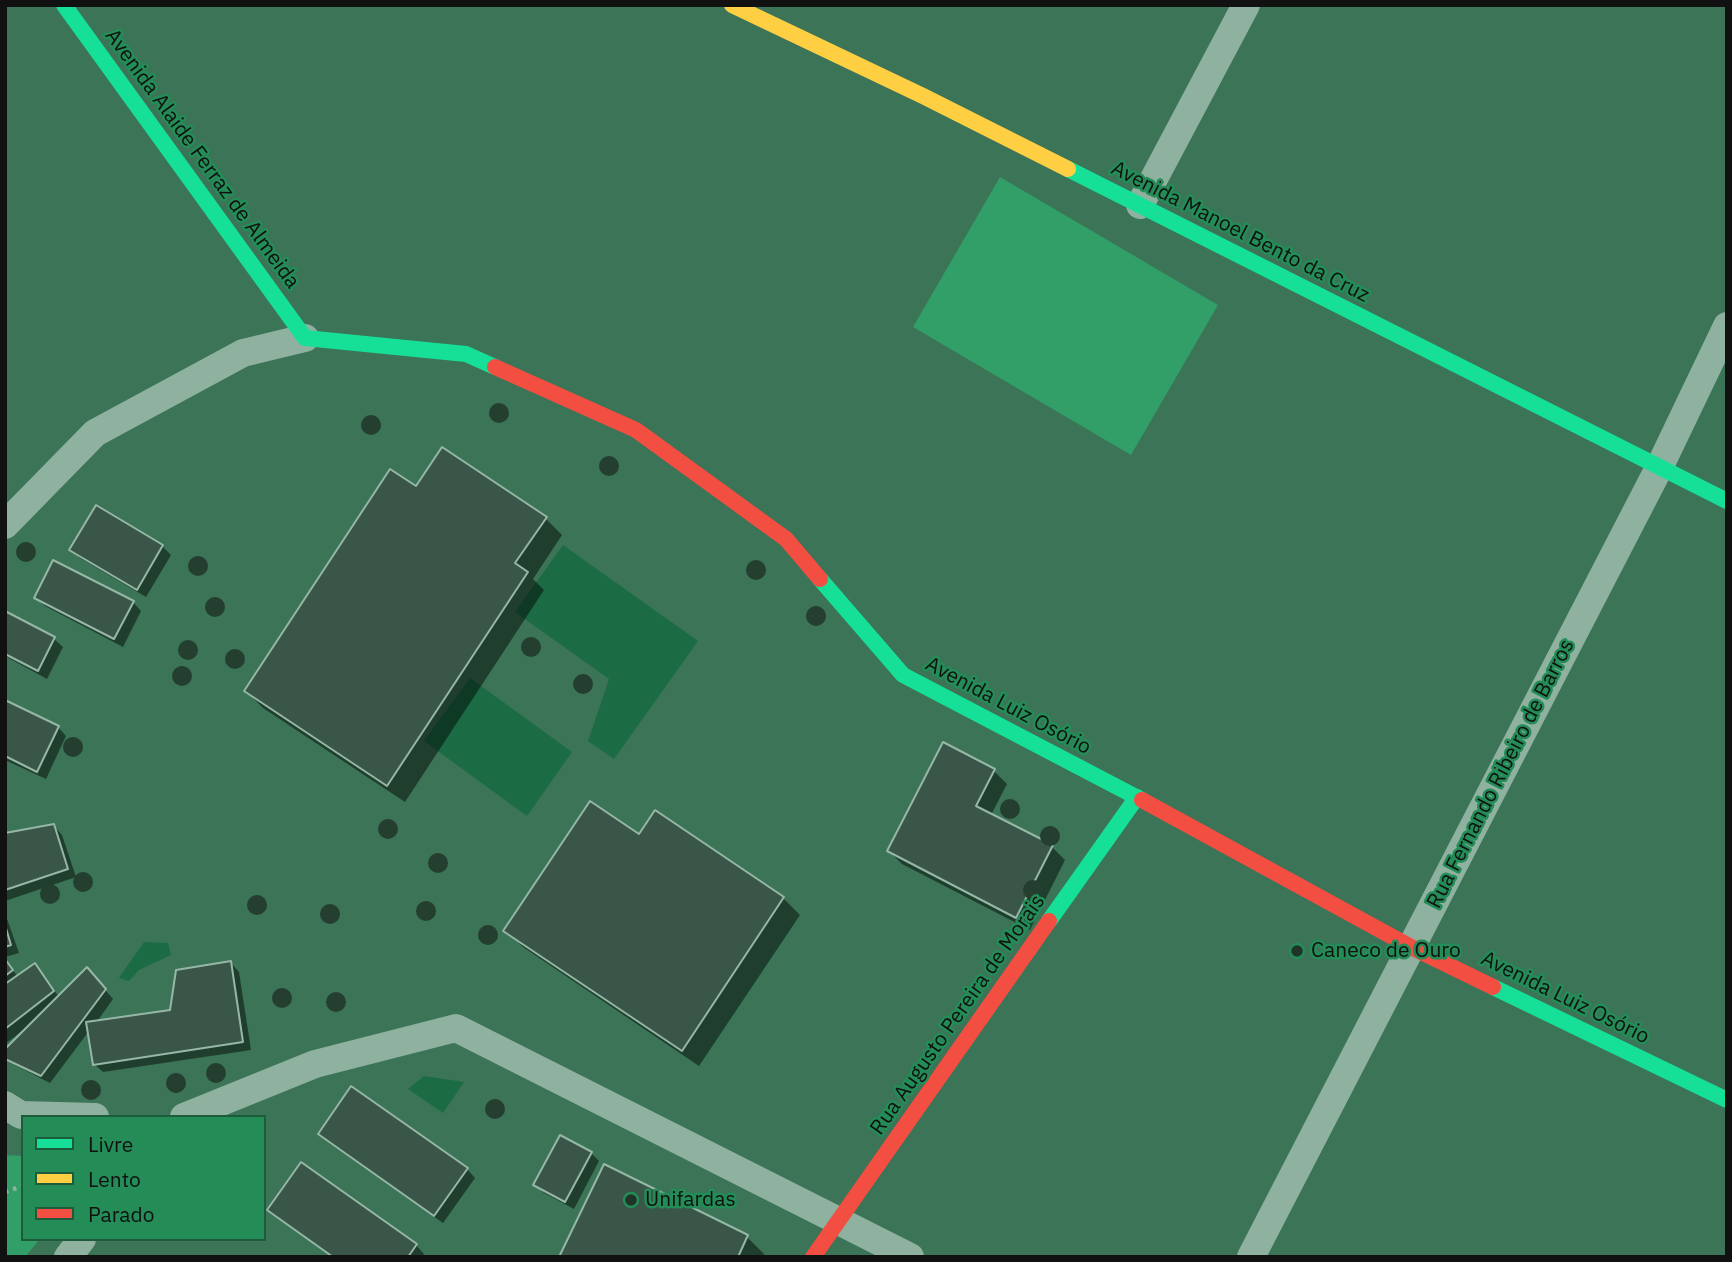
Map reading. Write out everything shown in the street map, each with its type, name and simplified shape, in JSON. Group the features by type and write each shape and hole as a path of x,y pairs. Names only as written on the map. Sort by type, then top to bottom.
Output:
{"main road":[{"name":"Avenida Alaide Ferraz de Almeida","path":"64,5 305,338"},
{"name":"Avenida Manoel Bento da Cruz","path":"732,5 923,96 1727,501"},
{"name":"Avenida Luiz Osório","path":"305,338 466,354 636,430 786,539 903,675 1137,797 1411,947 1727,1100"},
{"name":"Rua Augusto Pereira de Morais","path":"813,1257 1137,797"}],"street":[{"path":"1140,205 1246,5"},
{"name":"Rua Fernando Ribeiro de Barros","path":"1251,1257 1659,468 1727,326"},
{"path":"5,525 95,433 243,353 305,338"},
{"path":"189,1115 315,1064 456,1028 910,1257"},
{"path":"5,1105 21,1115"},
{"path":"68,1257 80,1241"}],"shaded area":[{"path":"1000,177 1218,305 1131,455 913,327"},
{"path":"563,545 698,641 614,759 588,741 609,679 515,612"},
{"path":"470,678 572,752 527,816 424,741"},
{"path":"144,942 168,943 171,955 139,970 129,981 119,978"},
{"path":"424,1076 464,1082 443,1113 408,1089"},
{"path":"5,1155 21,1156 21,1241 38,1241 25,1257 5,1257"}],"building":[{"path":"442,447 547,517 515,563 528,572 387,786 244,691 390,469 416,486"},
{"path":"96,505 163,545 137,590 69,550"},
{"path":"53,560 134,601 114,639 34,598"},
{"path":"5,611 55,637 38,671 5,654"},
{"path":"5,700 59,726 37,772 5,756"},
{"path":"943,742 995,769 976,806 1053,845 1016,918 887,851"},
{"path":"590,801 639,834 655,810 784,897 682,1051 503,931"},
{"path":"54,824 68,869 5,890 5,833"},
{"path":"5,925 11,945 5,947"},
{"path":"5,959 13,970 5,976"},
{"path":"231,961 243,1042 93,1065 86,1022 170,1010 176,970"},
{"path":"35,963 54,991 5,1029 5,984"},
{"path":"87,967 106,989 41,1076 5,1059 5,1049"},
{"path":"351,1086 468,1168 434,1216 318,1134"},
{"path":"560,1135 592,1152 565,1202 533,1185"},
{"path":"301,1162 417,1244 408,1257 333,1257 267,1210"},
{"name":"Unifardas","path":"604,1164 748,1235 738,1257 559,1257"}],"traffic: fast":[{"path":"64,5 305,338 466,354 495,367"},
{"path":"1068,169 1727,501"},
{"path":"820,579 903,675 1142,800"},
{"path":"1049,921 1137,797"},
{"path":"1493,987 1727,1100"}],"traffic: slow":[{"path":"732,5 1068,169"}],"traffic: jam":[{"path":"495,367 636,430 786,539 820,579"},
{"path":"1142,800 1411,947 1493,987"},
{"path":"813,1257 1049,921"}],"place":[{"name":"Caneco de Ouro","path":"1297,951"},
{"name":"Unifardas","path":"631,1200"}]}
